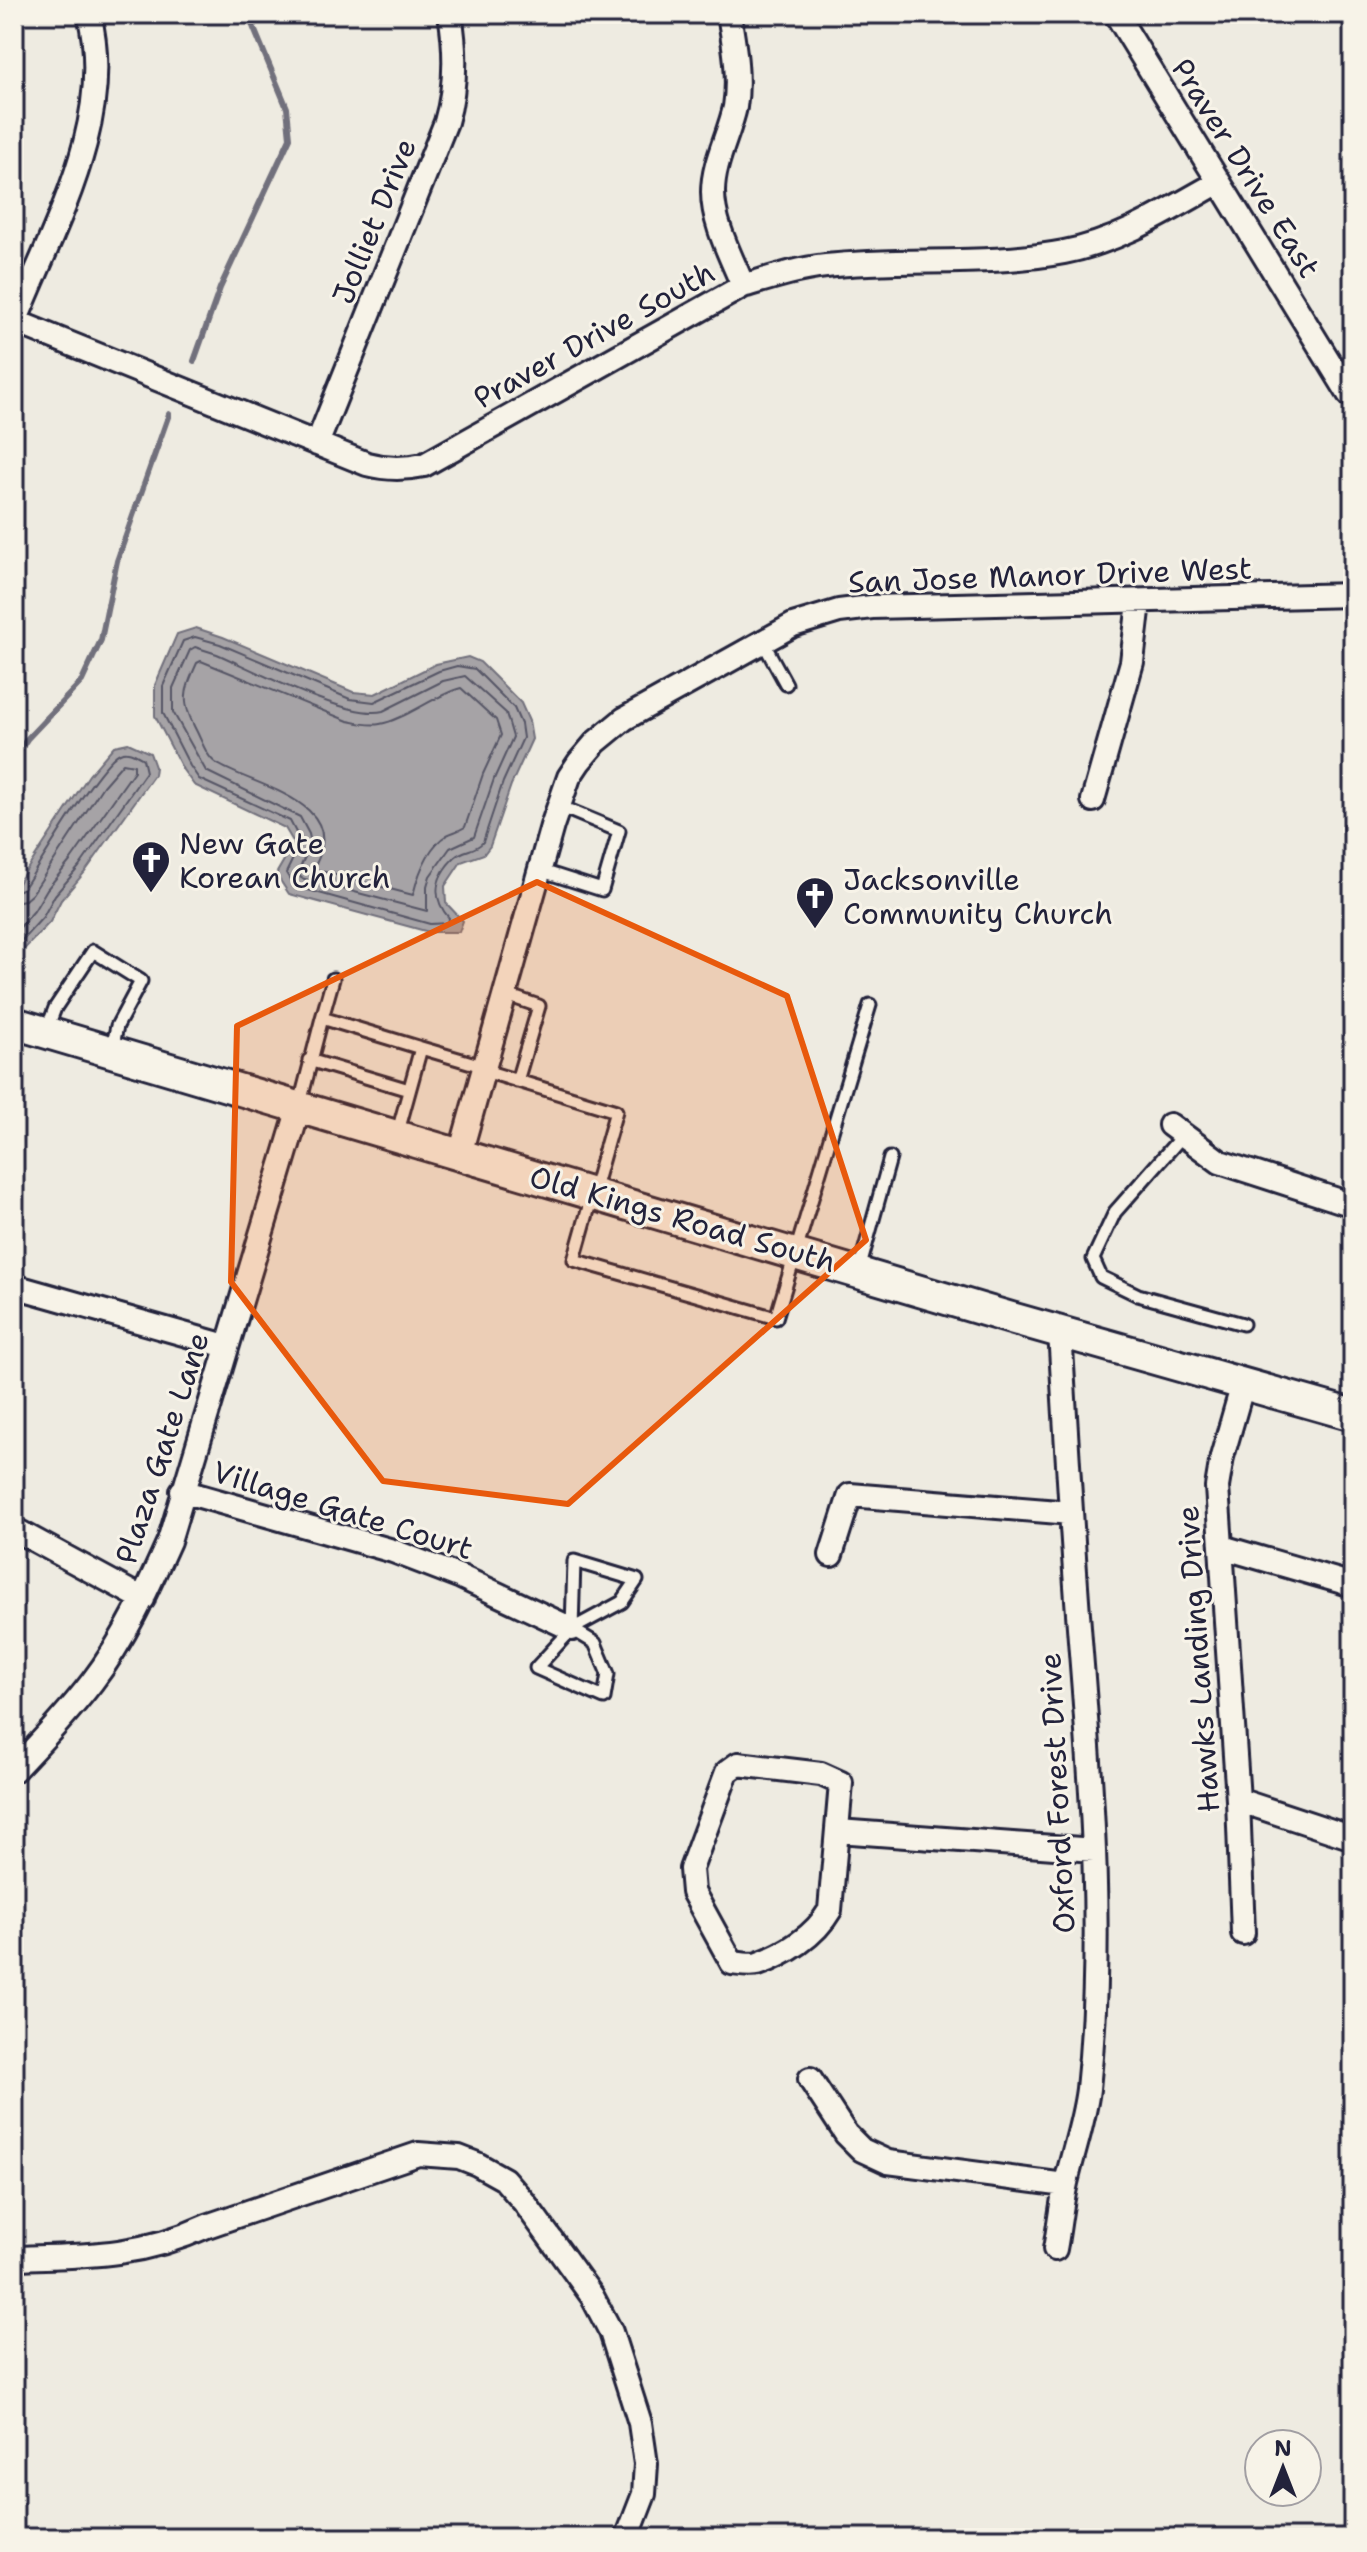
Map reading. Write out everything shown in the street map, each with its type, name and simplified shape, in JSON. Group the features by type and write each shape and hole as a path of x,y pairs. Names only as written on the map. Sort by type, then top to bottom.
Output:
{"street":[{"path":"14,323 81,160 91,117 95,66 89,14"},
{"name":"Jolliet Drive","path":"317,444 451,106 454,61 450,14"},
{"path":"729,14 736,62 735,106 713,192 716,218 743,286"},
{"name":"Praver Drive East","path":"1116,14 1349,394"},
{"name":"Praver Drive South","path":"14,323 380,468 424,465 743,286 788,272 824,266 1008,261 1067,252 1122,235 1219,182"},
{"name":"San Jose Manor Drive West","path":"460,1154 503,994 559,806 574,769 596,742 624,719 793,625 839,611 872,607 1353,595"},
{"path":"1093,800 1132,662 1139,602"},
{"name":"Old Kings Road South","path":"14,1023 1353,1415"},
{"name":"Plaza Gate Lane","path":"14,1770 93,1682 129,1627 169,1541 299,1108"},
{"path":"1177,1130 1220,1162 1353,1205"},
{"path":"14,1286 226,1346"},
{"name":"Oxford Forest Drive","path":"1055,2249 1065,2185 1082,2126 1087,2090 1093,2015 1094,1850 1060,1331"},
{"name":"Hawks Landing Drive","path":"1243,1384 1222,1457 1217,1487 1238,1800 1243,1933"},
{"name":"Village Gate Court","path":"182,1491 393,1551 461,1577 572,1629"},
{"path":"831,1555 850,1495 1071,1513"},
{"path":"14,1529 143,1599"},
{"path":"1222,1547 1353,1585"},
{"path":"738,1764 821,1774 841,1783 838,1831 834,1889 830,1910 822,1923 809,1937 756,1965 732,1963 693,1892 691,1869 727,1772 738,1764"},
{"path":"1238,1800 1353,1838"},
{"path":"838,1831 1094,1850"},
{"path":"810,2079 846,2134 862,2150 888,2162 1065,2185"},
{"path":"14,2258 107,2256 139,2250 182,2238 207,2226 418,2154 459,2157 477,2164 504,2179 524,2202 592,2296 611,2332 640,2423 645,2449 644,2494 627,2538"}],"lane":[{"path":"763,642 786,684"},
{"path":"539,870 602,890 619,831 559,806"},
{"path":"46,1033 55,1008 93,951 141,981 117,1026 110,1053"},
{"path":"299,1108 309,1060 333,979"},
{"path":"503,994 539,1006 517,1081"},
{"path":"322,1018 616,1111 574,1260 776,1318 870,1005"},
{"path":"397,1136 421,1048"},
{"path":"309,1060 409,1090"},
{"path":"1177,1130 1115,1212 1093,1259 1101,1277 1138,1295 1243,1324"},
{"path":"859,1271 890,1158"},
{"path":"572,1629 574,1561 637,1580 622,1602 572,1629 536,1668 604,1698 608,1674 595,1643 572,1629"}],"highlighted area":[{"path":"537,882 787,996 866,1240 568,1504 383,1481 231,1282 237,1026"}],"water":[{"path":"196,628 353,692 375,694 436,664 468,657 480,662 521,703 532,739 511,785 490,846 484,854 461,862 445,886 446,903 463,921 459,932 429,932 289,894 276,874 294,843 285,828 194,785 155,716 155,685 177,634"},
{"path":"128,743 150,753 155,767 154,775 85,872 61,900 50,922 14,960 14,889 89,775 114,746"}],"waterway":[{"path":"194,361 220,288 290,138 287,108 248,14"},
{"path":"14,759 27,739 82,681 101,640 117,561 169,414"}],"place":[{"name":"New Gate Korean Church","path":"151,894"},
{"name":"Jacksonville Community Church","path":"815,930"}]}
